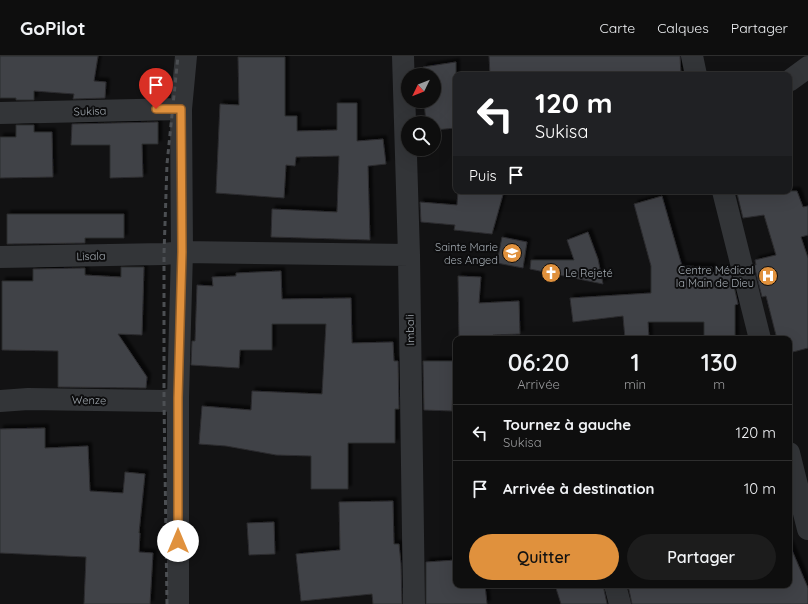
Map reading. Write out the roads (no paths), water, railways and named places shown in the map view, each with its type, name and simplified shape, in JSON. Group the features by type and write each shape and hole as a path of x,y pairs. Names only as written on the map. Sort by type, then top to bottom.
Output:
{"street":[{"path":"178,604 178,398 182,252 181,109 186,56"},
{"name":"Imbali","path":"403,56 409,255 414,604"},
{"path":"692,56 695,72"},
{"path":"792,79 808,67"},
{"name":"Sukisa","path":"0,113 181,109"},
{"path":"724,194 759,336"},
{"name":"Lisala","path":"0,257 164,254 182,252 409,255"},
{"name":"Wenze","path":"0,401 28,399 164,401 178,398"},
{"path":"792,465 808,529"},
{"path":"616,588 620,604"}],"railway":[{"path":"167,604 164,401 164,254 167,164 178,56"}],"place":[{"name":"Sainte Marie des Anged","path":"512,253"},
{"name":"Le Rejeté","path":"551,273"},
{"name":"Centre Médical la Main de Dieu","path":"768,276"}]}
